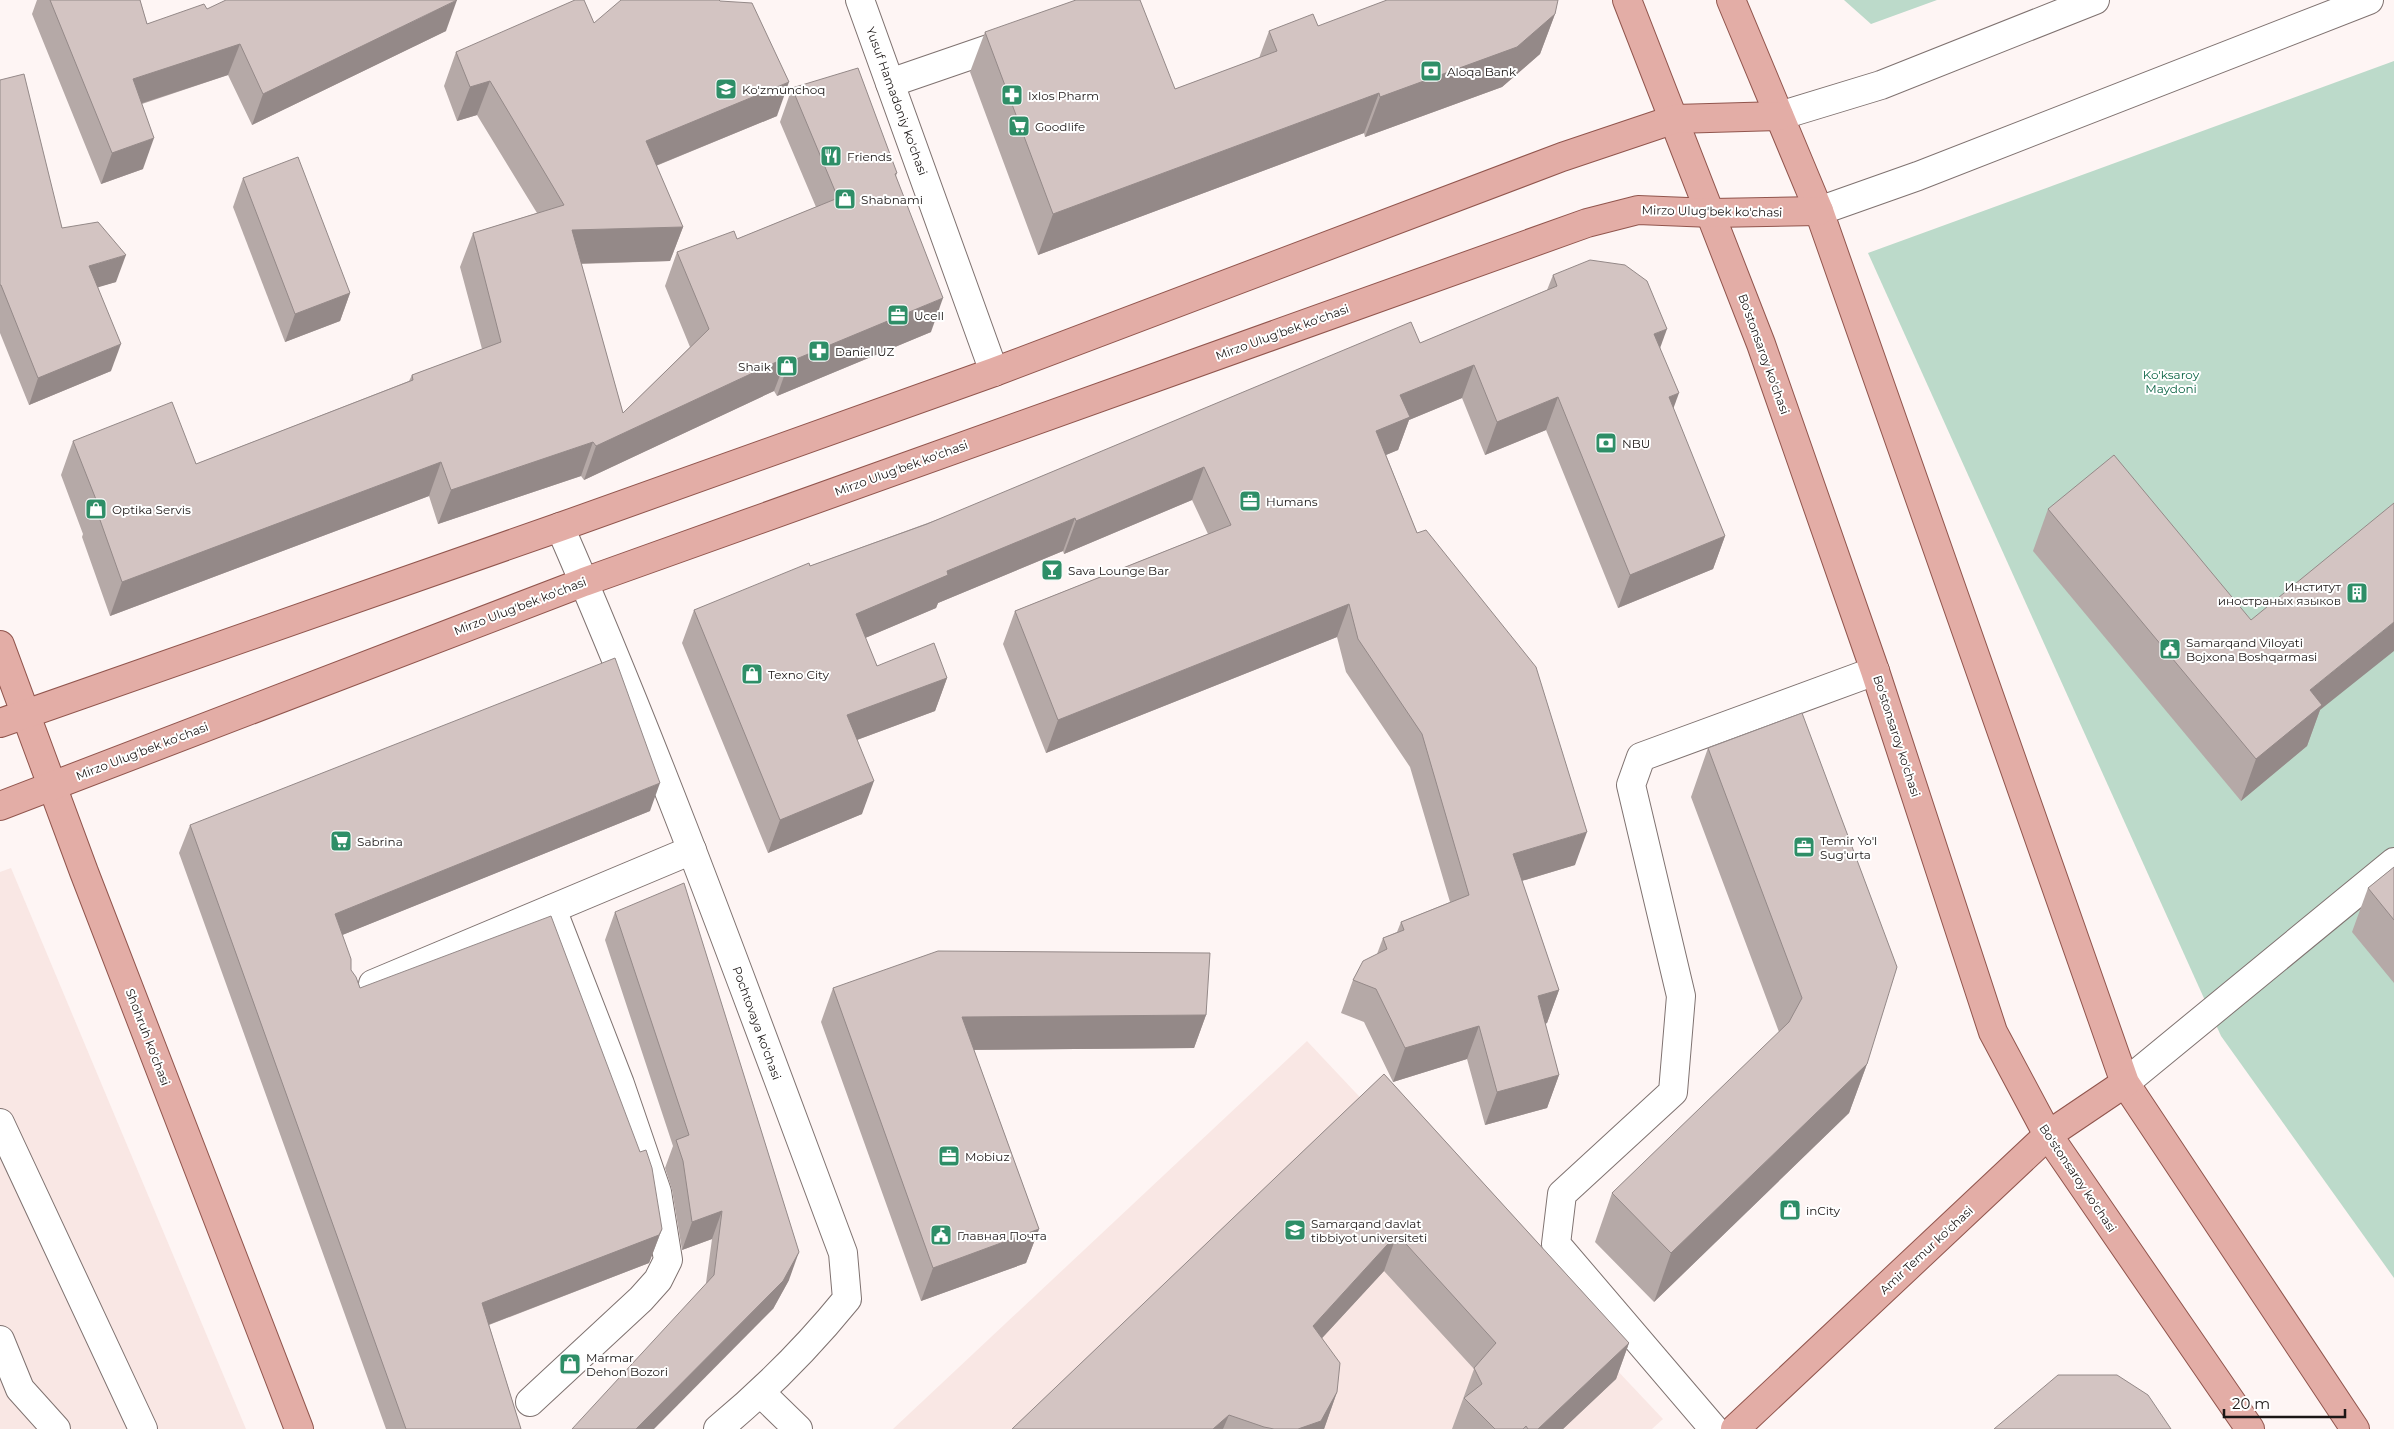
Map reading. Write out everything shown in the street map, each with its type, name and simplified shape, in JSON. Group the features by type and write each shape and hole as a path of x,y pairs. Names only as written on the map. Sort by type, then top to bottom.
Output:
{"main road":[{"name":"Bo'stonsaroy ko'chasi","path":"1627,0 1712,213 1761,344 1875,671 1993,1032 2048,1135 2250,1429"},
{"path":"1731,0 1819,212 2125,1083 2355,1429"},
{"path":"0,723 560,527 994,372 1562,157 1675,119 1779,116"},
{"name":"Mirzo Ulug'bek ko'chasi","path":"0,806 584,582 1587,223 1638,210 1712,213 1819,212"},
{"name":"Shohruh ko'chasi","path":"0,644 51,785 299,1429"},
{"name":"Amir Temur ko'chasi","path":"1735,1429 2048,1135 2125,1083"}],"street":[{"name":"Yusuf Hamadoniy ko'chasi","path":"860,0 994,372"},
{"path":"1779,116 1881,85 2095,0"},
{"path":"1819,212 1918,176 2368,0"},
{"path":"890,83 1035,33"},
{"name":"Pochtovaya ko'chasi","path":"560,527 692,850 843,1253 847,1299 822,1329 761,1393 718,1429"},
{"path":"1714,1429 1556,1244 1562,1194 1673,1092 1681,996 1631,785 1642,757 1875,671"},
{"path":"356,992 692,850"},
{"path":"2125,1083 2394,862"},
{"path":"530,1402 642,1299 658,1280 668,1260 657,1192 620,1084 552,909"},
{"path":"0,1123 143,1429"},
{"path":"0,1340 20,1388 56,1429"},
{"path":"761,1393 798,1429"}],"shaded area":[{"path":"11,868 246,1429 0,1429 0,872"},
{"name":"Samarqand davlat tibbiyot universiteti","path":"1307,1041 1663,1419 1652,1429 893,1429"}],"green space":[{"path":"1844,0 1937,0 1871,24"},
{"name":"Ko'ksaroy Maydoni","path":"2394,61 2394,1278 2221,1036 1868,253"}],"building":[{"path":"50,0 140,0 147,24 204,4 207,9 226,0 457,0 263,94 240,44 133,79 154,138 112,153"},
{"path":"575,0 584,0 594,23 621,0 719,0 752,3 789,82 646,141 683,227 572,230 623,413 709,329 677,252 734,231 737,239 838,198 792,88 858,68 897,173 895,174 943,298 789,362 787,357 596,446 593,442 451,490 441,462 122,582 94,503 97,502 73,441 172,402 196,464 413,380 412,375 501,342 473,233 564,205 490,81 470,87 456,52"},
{"path":"1076,0 1140,0 1175,89 1277,51 1269,31 1313,14 1318,26 1387,0 1558,0 1555,14 1517,47 1380,97 1379,93 1053,214 985,32"},
{"path":"24,74 62,228 98,222 126,255 89,266 121,344 38,378 0,285 0,80"},
{"path":"298,157 350,293 295,314 243,178"},
{"path":"1590,260 1625,265 1647,281 1667,329 1654,334 1679,393 1669,397 1725,536 1630,575 1558,397 1497,422 1474,365 1400,395 1410,417 1376,431 1417,533 1426,530 1536,667 1587,832 1513,854 1559,990 1538,996 1559,1075 1497,1092 1479,1026 1405,1048 1376,989 1353,980 1363,961 1387,949 1383,938 1404,930 1401,922 1469,895 1422,734 1358,639 1349,604 1058,720 1015,611 1231,525 1204,467 1076,521 1075,518 947,571 948,575 856,614 877,666 934,643 947,678 847,715 874,781 780,820 694,610 809,563 810,566 927,524 1411,322 1420,343 1557,286 1553,275"},
{"path":"2114,455 2251,620 2394,503 2394,622 2310,690 2322,705 2256,759 2048,509"},
{"path":"615,658 660,783 335,914 351,959 351,970 360,988 551,916 640,1152 646,1150 652,1168 662,1229 659,1235 482,1303 521,1429 406,1429 190,825"},
{"path":"1802,713 1897,967 1867,1064 1671,1253 1612,1193 1789,1022 1802,998 1708,748"},
{"path":"2394,867 2394,920 2368,888"},
{"path":"684,883 799,1252 783,1281 636,1429 572,1429 714,1275 722,1211 692,1222 683,1161 676,1140 689,1135 615,912"},
{"path":"938,951 1210,953 1206,1015 962,1017 1039,1229 933,1268 833,988"},
{"path":"1384,1074 1629,1343 1538,1429 1528,1429 1526,1426 1523,1429 1495,1429 1464,1398 1482,1384 1474,1368 1496,1343 1397,1234 1313,1326 1340,1363 1337,1392 1321,1421 1298,1429 1274,1429 1229,1415 1213,1429 1012,1429"},
{"path":"2058,1375 2117,1375 2148,1395 2171,1429 1994,1429"}],"place":[{"name":"Aloqa Bank","path":"1431,71"},
{"name":"Ko'zmunchoq","path":"726,89"},
{"name":"Ixlos Pharm","path":"1012,95"},
{"name":"Goodlife","path":"1019,126"},
{"name":"Friends","path":"831,156"},
{"name":"Shabnami","path":"845,199"},
{"name":"Ucell","path":"898,315"},
{"name":"Daniel UZ","path":"819,351"},
{"name":"Shaik","path":"787,366"},
{"name":"NBU","path":"1606,443"},
{"name":"Humans","path":"1250,501"},
{"name":"Optika Servis","path":"96,509"},
{"name":"Sava Lounge Bar","path":"1052,570"},
{"name":"Институт иностраных языков","path":"2357,593"},
{"name":"Samarqand Viloyati Bojxona Boshqarmasi","path":"2170,649"},
{"name":"Texno City","path":"752,674"},
{"name":"Sabrina","path":"341,841"},
{"name":"Temir Yo'l Sug'urta","path":"1804,847"},
{"name":"Mobiuz","path":"949,1156"},
{"name":"inCity","path":"1790,1210"},
{"name":"Samarqand davlat tibbiyot universiteti","path":"1295,1230"},
{"name":"Главная Почта","path":"941,1235"},
{"name":"Marmar Dehon Bozori","path":"570,1364"}]}
